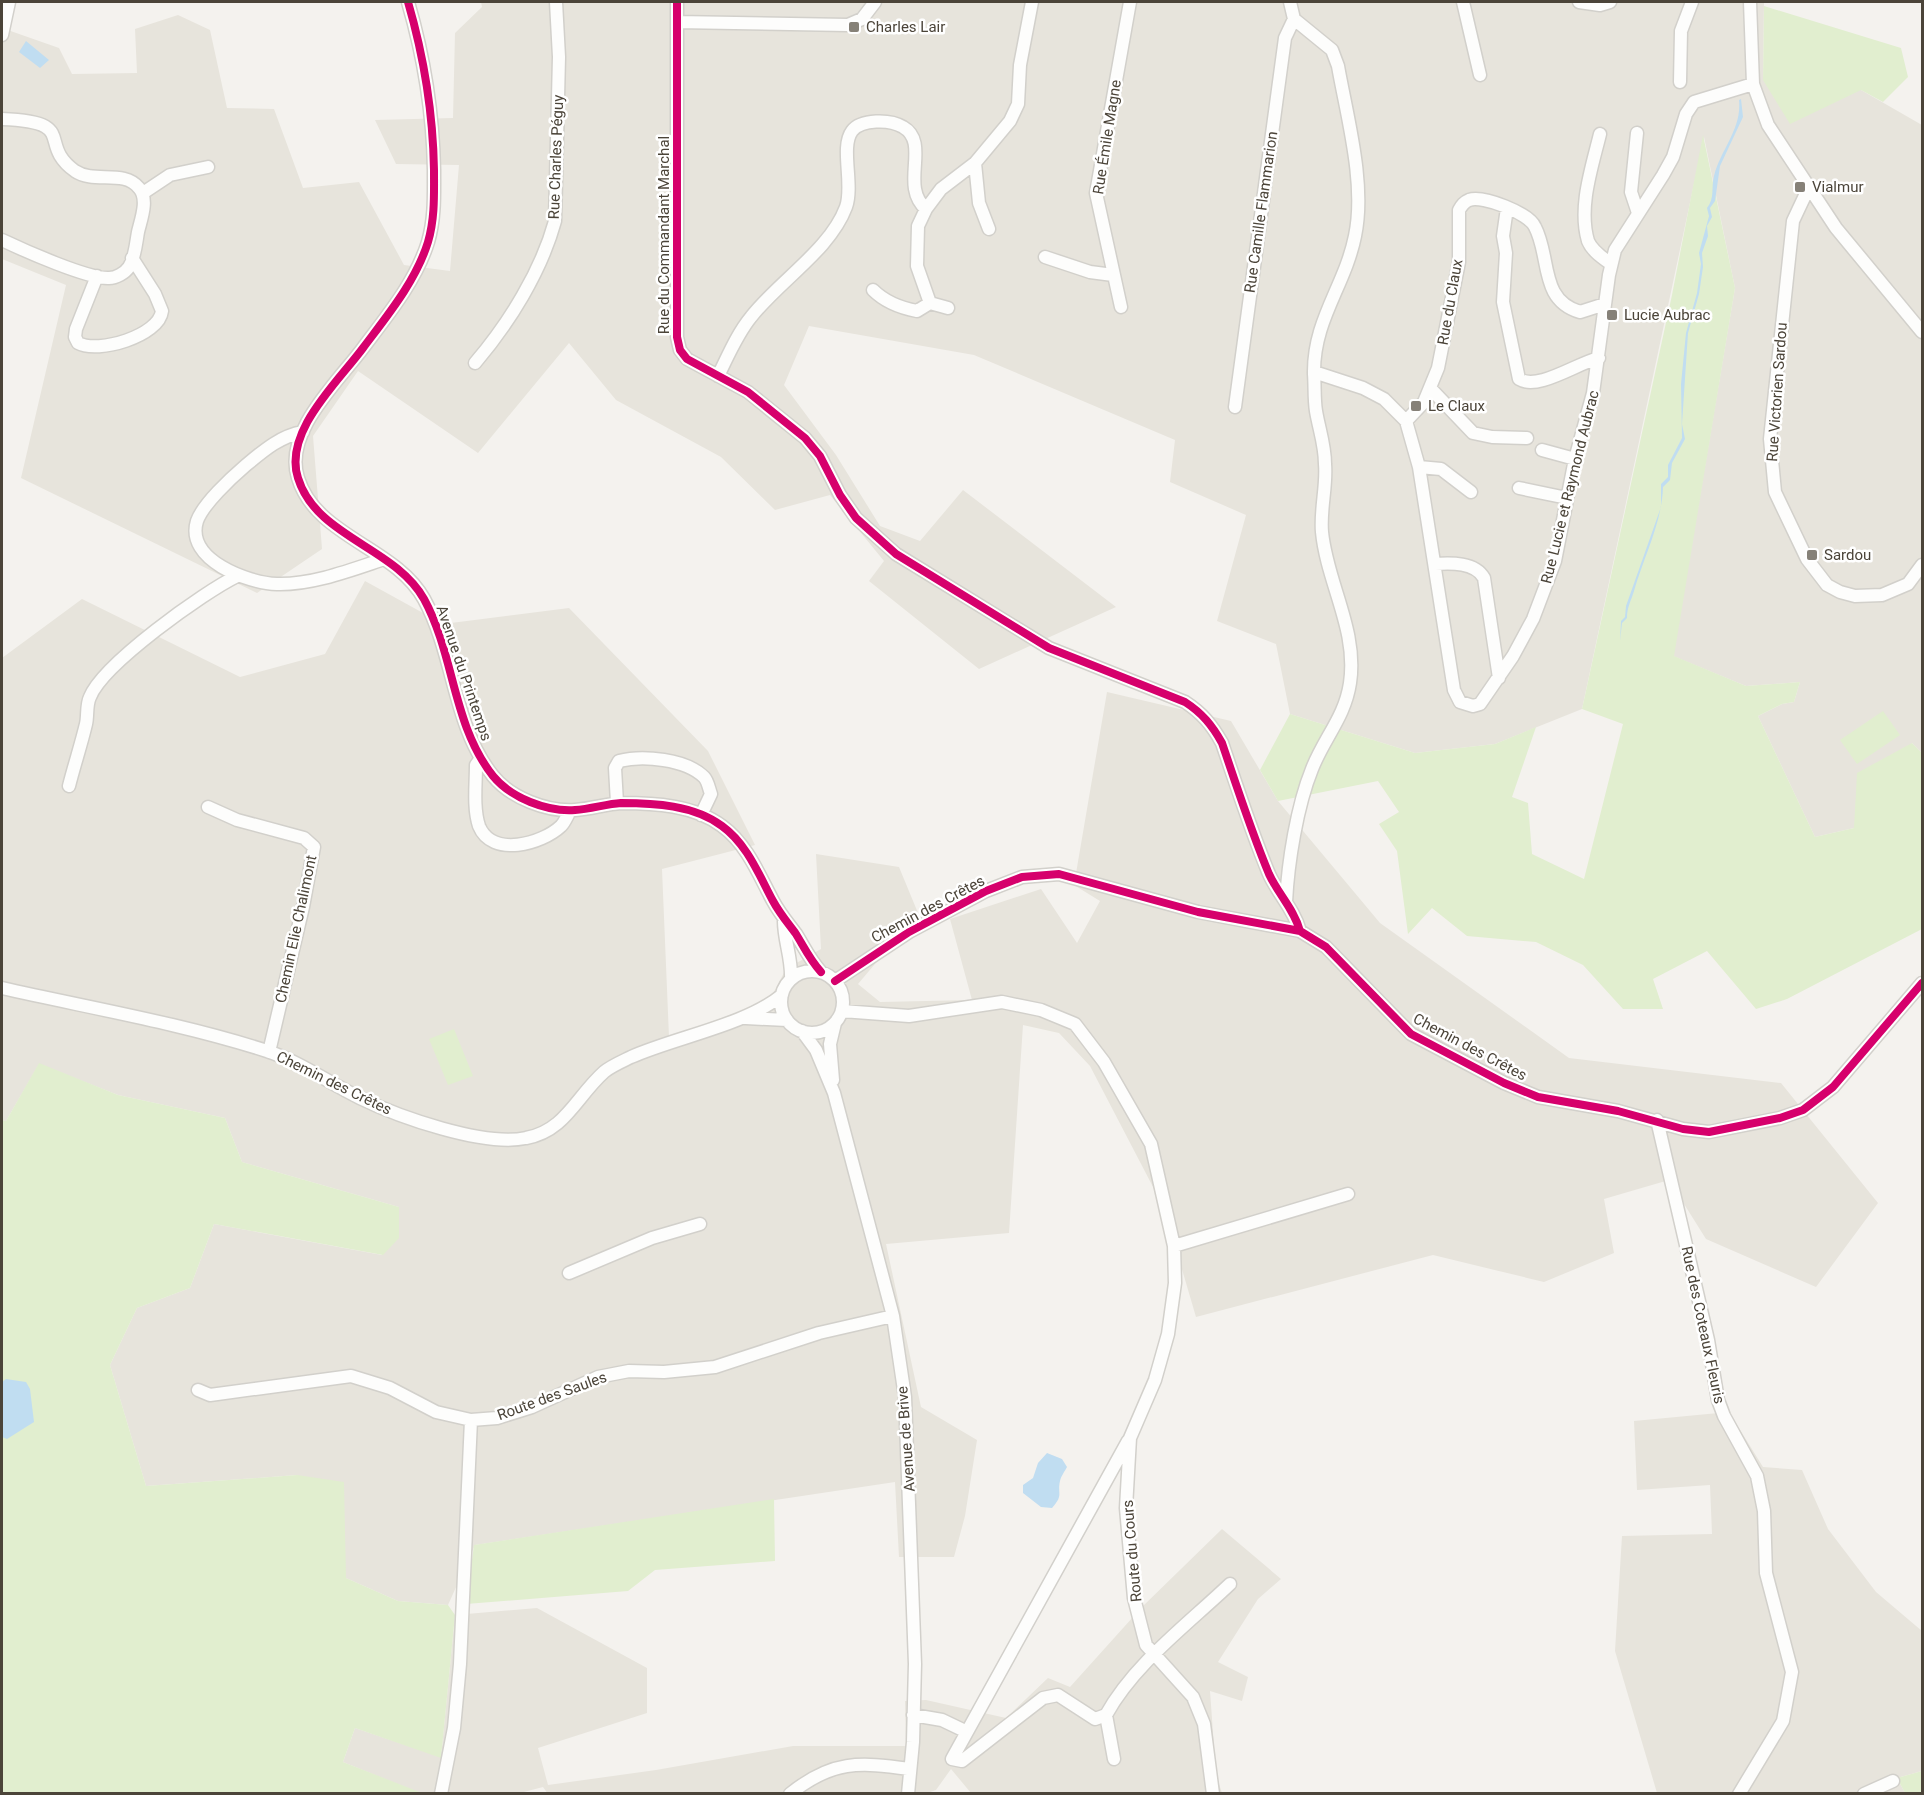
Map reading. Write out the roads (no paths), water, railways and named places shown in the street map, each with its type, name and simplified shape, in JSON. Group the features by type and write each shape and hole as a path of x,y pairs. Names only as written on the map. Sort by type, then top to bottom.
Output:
{"street":[{"path":"2,35 9,2"},
{"name":"Avenue du Printemps","path":"408,2 418,36 432,114 434,207 432,226 419,266 402,293 315,408 303,432 297,452 296,473 302,490 323,516 403,573 424,600 472,745 494,778 522,799 570,811 617,803 674,806 722,825 751,859 784,921 794,931 810,960 821,972"},
{"name":"Rue Charles Péguy","path":"475,363 498,335 550,240 555,221 558,69 556,2"},
{"name":"Rue du Commandant Marchal","path":"677,2 677,337 680,350 687,359 748,392 805,438 820,456 840,495 856,518 896,554 1049,648 1185,702 1200,712 1214,727 1222,743 1262,857 1295,915 1300,931"},
{"path":"677,22 848,25 862,19 875,2"},
{"path":"930,303 917,266 918,226 926,209 941,189 975,163 994,144 1018,104 1020,65 1032,2"},
{"name":"Rue Émile Magne","path":"1121,306 1095,193 1130,2"},
{"path":"1286,902 1292,855 1312,769 1346,705 1351,680 1349,637 1322,533 1326,466 1322,432 1315,410 1314,372 1315,354 1322,321 1355,237 1357,183 1338,66 1332,50 1294,19 1290,2"},
{"path":"1463,2 1480,75"},
{"path":"1579,2 1599,5 1610,2"},
{"path":"1680,82 1681,32 1692,2"},
{"path":"1750,2 1753,84 1768,125 1836,228 1923,332"},
{"name":"Rue Camille Flammarion","path":"1235,407 1285,38 1294,19"},
{"name":"Rue Lucie et Raymond Aubrac","path":"1314,372 1363,388 1384,399 1406,421 1419,467 1456,697 1466,705 1479,704 1499,678 1523,637 1545,590 1555,561 1575,459 1593,393 1611,264 1615,250 1673,157 1686,114 1694,102 1753,84"},
{"path":"2,118 38,122 48,126 54,134 61,156 75,171 94,178 130,181 143,193 144,202 129,267 117,276 97,276 32,255 2,240"},
{"path":"718,376 751,316 839,222 851,188 848,145 853,129 862,123 883,122 901,125 909,132 915,153 913,191 917,200 926,209"},
{"path":"1637,133 1631,192 1632,201 1638,213"},
{"path":"1600,134 1586,192 1588,241 1600,256 1611,264"},
{"path":"975,163 981,209 989,229"},
{"path":"143,193 170,175 208,167"},
{"name":"Rue Victorien Sardou","path":"1809,188 1797,212 1792,232 1770,440 1774,492 1807,559 1827,585 1840,592 1855,596 1882,595 1908,584 1923,565"},
{"name":"Rue du Claux","path":"1406,421 1416,413 1431,389 1458,272 1459,210 1463,203 1471,199 1528,216 1535,226 1550,288 1565,305 1580,312 1605,304"},
{"path":"1507,208 1503,236 1506,253 1503,302 1519,379 1525,383 1538,383 1584,362 1599,358"},
{"path":"1045,257 1090,272 1113,275"},
{"path":"97,276 76,329 75,337 78,343 90,346 115,344 138,336 158,322 162,311 155,294 132,258"},
{"path":"873,290 888,302 917,311 930,303 948,308"},
{"path":"1431,389 1473,433 1492,437 1527,438"},
{"path":"303,432 288,434 234,475 198,519 195,532 200,544 209,558 237,576 254,582 278,584 300,582 384,559"},
{"path":"1542,450 1575,459"},
{"path":"1419,467 1441,469 1471,492"},
{"path":"1519,488 1567,498"},
{"path":"1435,564 1466,566 1480,572 1484,578 1499,678"},
{"path":"69,786 86,723 89,697 102,679 159,627 213,588 237,576"},
{"name":"Avenue du Printemps","path":"481,758 476,765 480,826 486,836 497,842 514,845 530,843 547,836 562,825 570,811"},
{"path":"617,803 615,768 620,761 632,758 677,764 692,768 706,779 711,795 701,815"},
{"name":"Chemin Elie Chalimont","path":"208,807 237,820 304,838 314,847 303,907 269,1052"},
{"name":"Chemin des Crêtes","path":"835,981 909,932 986,891 1040,874 1075,877 1141,899 1300,931 1326,947 1411,1034 1494,1078 1538,1097 1657,1120 1683,1129 1709,1132 1780,1118 1803,1110 1833,1087 1923,983"},
{"name":"Avenue du Printemps","path":"784,921 784,934 792,960 791,979"},
{"path":"805,971 821,972 835,981 841,990 842,1011 835,1023 830,1044 834,1093 816,1050 802,1031 787,1020 782,1008 782,995 791,979 805,971"},
{"name":"Chemin des Crêtes","path":"2,988 160,1022 269,1052 390,1111 470,1135 524,1139 546,1132 566,1118 605,1071 664,1044 742,1018 772,1004 782,995"},
{"name":"Route du Cours","path":"842,1011 909,1016 1002,1002 1041,1010 1075,1024 1104,1062 1151,1144 1174,1246 1175,1283 1168,1334 1155,1380 1130,1438 952,1755 954,1761 962,1761 1043,1698 1058,1695 1095,1719 1106,1715"},
{"name":"Chemin des Crêtes","path":"742,1018 787,1020"},
{"path":"802,1031 825,1030 835,1023"},
{"name":"Avenue de Brive","path":"834,1093 893,1316 908,1434 914,1602 914,1715 908,1794"},
{"name":"Rue des Coteaux Fleuris","path":"1657,1120 1708,1340 1718,1400 1724,1416 1757,1476 1764,1511 1766,1573 1792,1672 1783,1721 1739,1794"},
{"path":"1174,1246 1348,1194"},
{"path":"569,1273 652,1238 700,1224"},
{"name":"Route des Saules","path":"198,1390 210,1395 351,1376 390,1388 436,1412 471,1420 497,1418 532,1407 598,1377 629,1371 664,1372 715,1367 819,1333 893,1316"},
{"path":"441,1794 454,1728 460,1664 471,1420"},
{"name":"Route du Cours","path":"1130,1438 1126,1508 1134,1598 1146,1645 1193,1697 1204,1724 1212,1790"},
{"path":"1114,1759 1106,1715 1117,1696 1154,1656 1230,1584"},
{"path":"914,1715 942,1720 965,1731"},
{"path":"790,1794 811,1777 842,1765 869,1763 910,1769"},
{"path":"1864,1794 1893,1780"}],"water":[{"path":"26,41 49,60 40,68 19,52"},
{"path":"1741,99 1743,117 1720,166 1715,201 1710,208 1712,217 1707,226 1708,236 1702,253 1703,267 1699,294 1688,333 1682,424 1685,439 1672,463 1670,480 1663,487 1661,505 1661,484 1668,477 1668,465 1682,438 1681,384 1686,333 1697,293 1701,264 1699,253 1709,216 1707,208 1711,200 1717,166 1734,130"},
{"path":"1660,509 1629,604 1627,618 1622,623 1620,641 1621,621 1625,617 1626,606"},
{"path":"6,1379 26,1382 30,1389 34,1422 7,1439 2,1437 2,1382"},
{"path":"1047,1453 1062,1459 1067,1467 1060,1481 1059,1497 1052,1508 1041,1507 1023,1493 1023,1485 1033,1478 1038,1463"}],"place":[{"name":"Charles Lair","path":"854,27"},
{"name":"Vialmur","path":"1800,187"},
{"name":"Lucie Aubrac","path":"1612,315"},
{"name":"Le Claux","path":"1416,406"},
{"name":"Sardou","path":"1812,555"}]}
